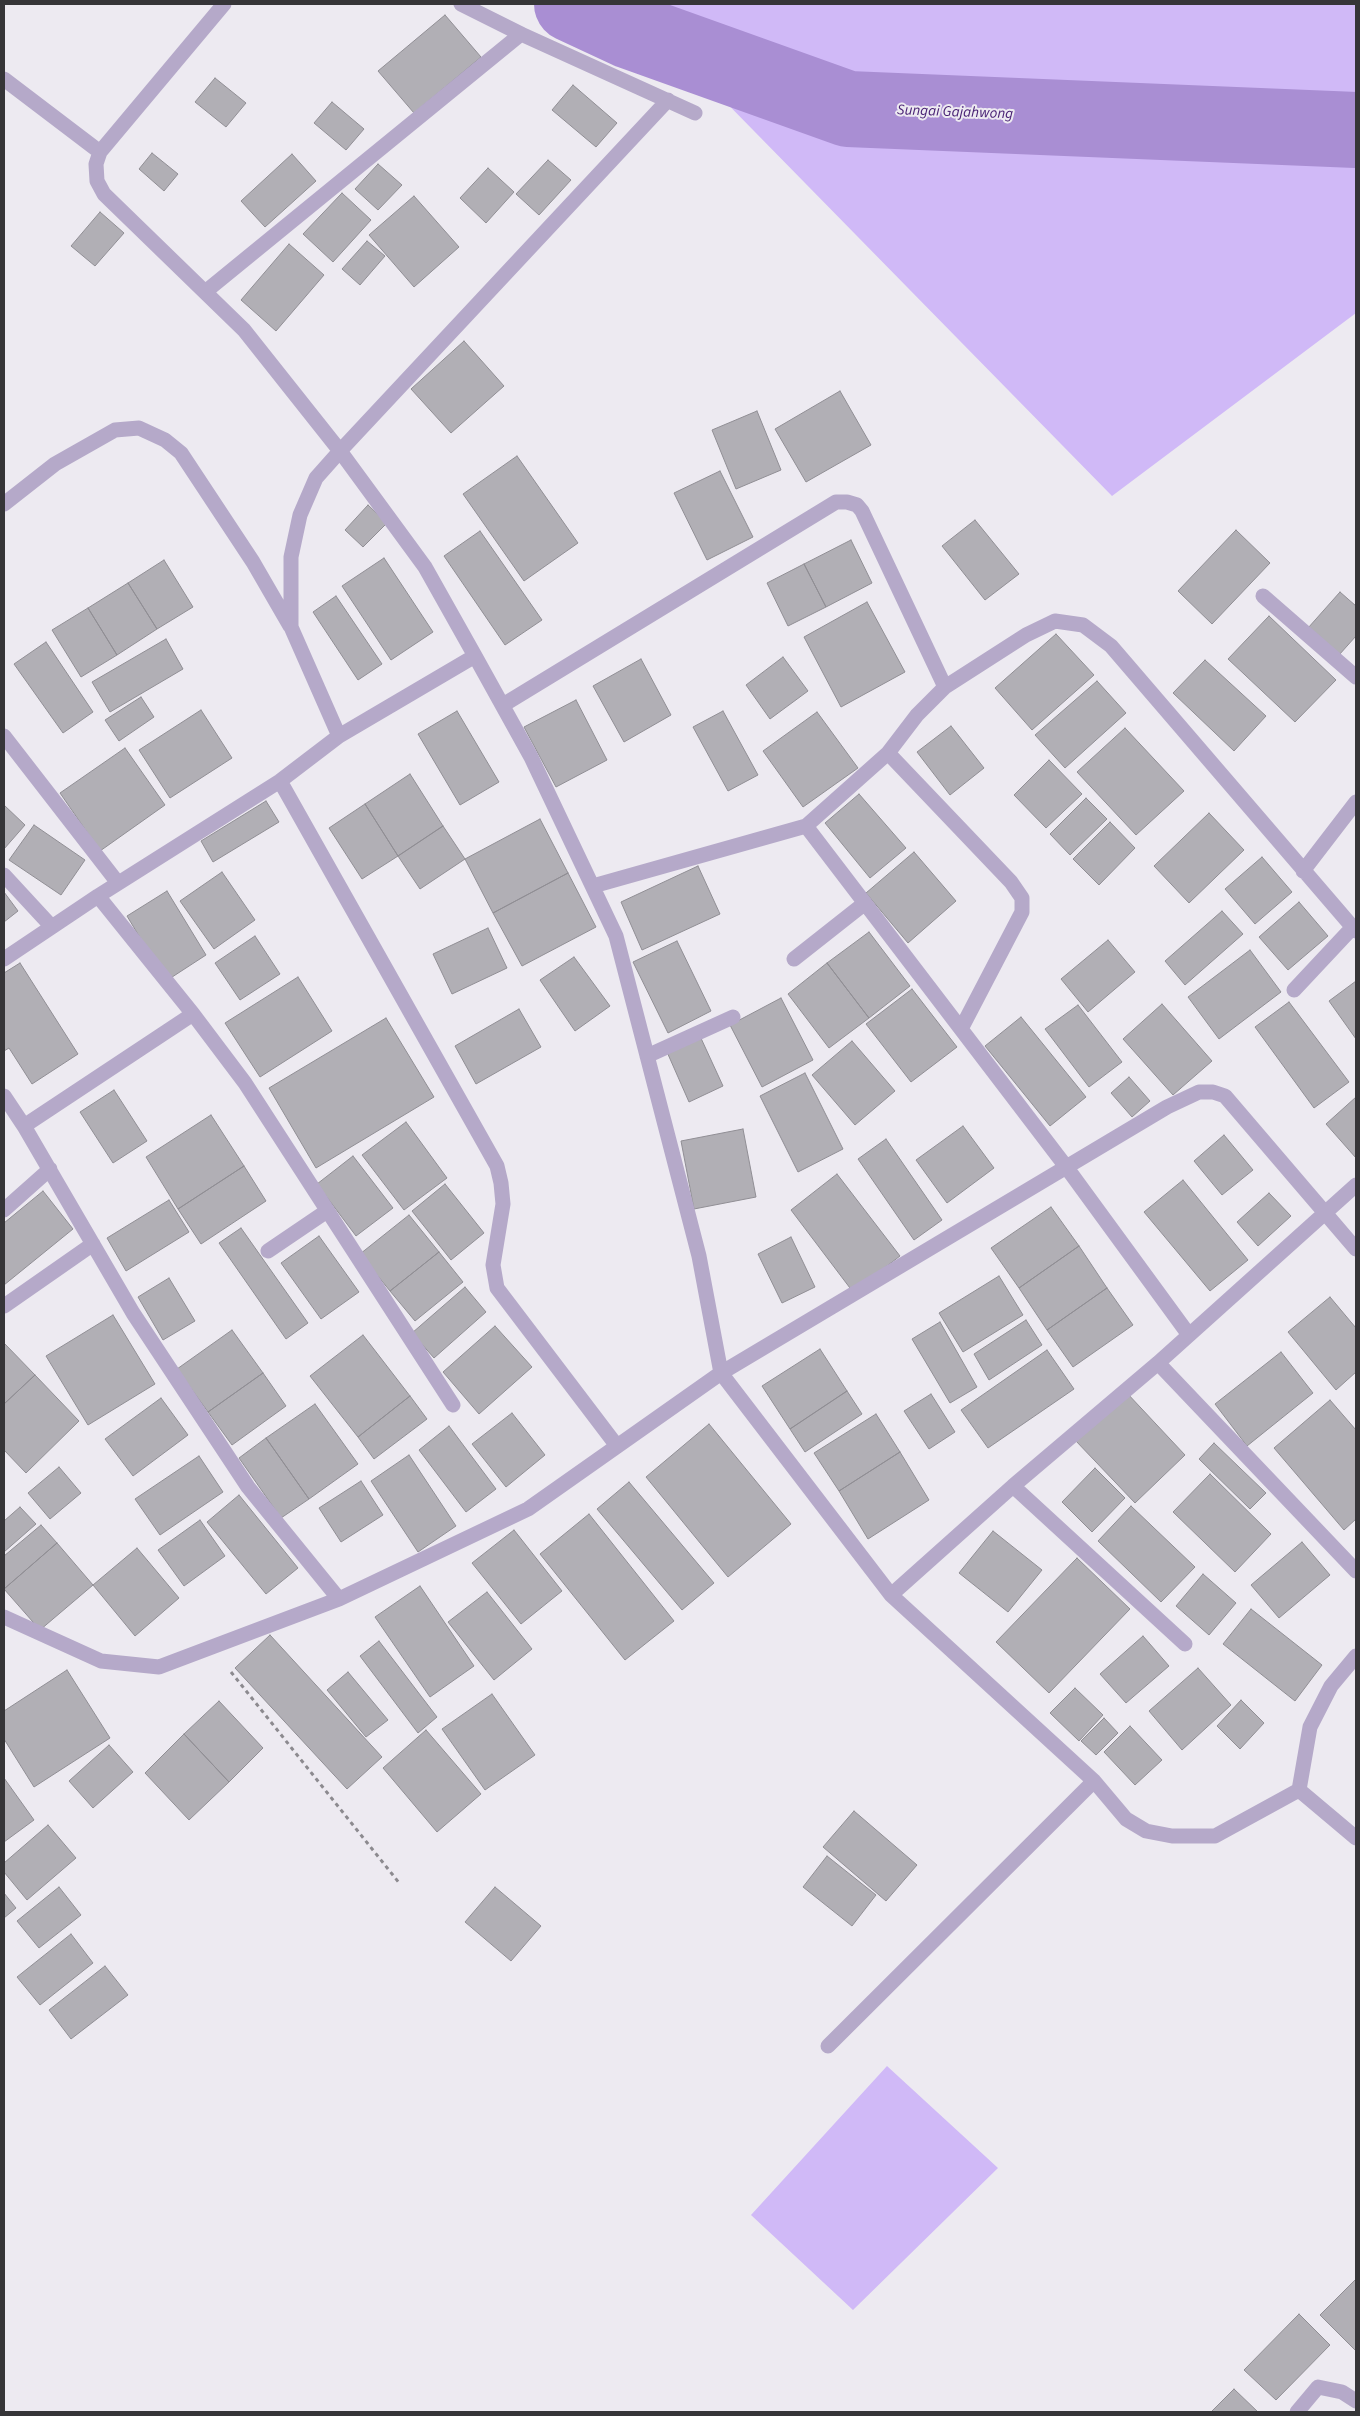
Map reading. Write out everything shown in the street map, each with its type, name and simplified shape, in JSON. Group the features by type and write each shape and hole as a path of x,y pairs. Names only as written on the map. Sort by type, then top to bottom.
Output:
{"street":[{"path":"224,4 100,152 96,164 97,181 104,194 244,330 340,451 425,567 531,757 616,936 699,1256 721,1373 891,1595 1094,1782 1126,1819 1146,1831 1172,1836 1215,1836 1299,1790"},
{"path":"460,4 521,34 695,113"},
{"path":"205,292 521,34"},
{"path":"4,79 100,152"},
{"path":"291,627 291,557 300,515 316,478 668,100"},
{"path":"4,504 55,464 115,430 139,428 166,440 181,453 253,562 291,627 339,736"},
{"path":"503,706 836,502 847,502 857,505 862,510 945,687"},
{"path":"1263,596 1356,678"},
{"path":"592,886 806,826 888,753 917,715 945,687 1026,635 1055,621 1083,625 1111,646 1303,871 1355,929 1294,990"},
{"path":"4,959 118,883 280,781 339,736 475,656"},
{"path":"4,736 118,883"},
{"path":"888,753 1011,882 1022,898 1022,912 961,1029"},
{"path":"280,781 497,1166 503,1204 493,1265 497,1288 618,1446"},
{"path":"1303,871 1356,802"},
{"path":"806,826 1067,1168 1189,1335"},
{"path":"4,875 52,927"},
{"path":"98,896 193,1014 245,1083 453,1405"},
{"path":"794,959 865,903"},
{"path":"24,1126 193,1014"},
{"path":"647,1056 733,1017"},
{"path":"4,1616 101,1660 159,1667 339,1599 528,1509 721,1373 1167,1107 1198,1092 1213,1092 1225,1096 1356,1249"},
{"path":"4,1096 50,1169 133,1313 248,1487 339,1599"},
{"path":"4,1210 50,1169"},
{"path":"891,1595 1013,1486 1158,1363 1356,1185"},
{"path":"268,1250 328,1211"},
{"path":"4,1306 93,1244"},
{"path":"1158,1363 1356,1571"},
{"path":"1013,1486 1185,1644"},
{"path":"1299,1790 1310,1727 1331,1686 1356,1656"},
{"path":"828,2046 1094,1782"},
{"path":"1299,1790 1356,1838"},
{"path":"1298,2412 1318,2388 1342,2392 1356,2401"}],"path":[{"path":"212,1648 400,1884"}],"shaded area":[{"path":"598,4 1356,4 1356,313 1112,496 652,27"},
{"path":"887,2066 998,2168 853,2310 751,2215"}],"building":[{"path":"445,15 481,57 414,113 378,71"},
{"path":"215,78 246,103 226,127 195,102"},
{"path":"573,85 617,123 596,147 552,110"},
{"path":"332,102 364,129 346,150 314,123"},
{"path":"152,153 178,174 164,191 139,169"},
{"path":"292,154 316,181 265,227 241,201"},
{"path":"548,160 571,180 539,215 516,194"},
{"path":"378,164 402,185 378,210 355,189"},
{"path":"488,168 514,192 486,223 460,198"},
{"path":"342,193 371,220 333,262 303,234"},
{"path":"414,196 459,247 414,287 369,235"},
{"path":"100,212 124,233 95,266 71,246"},
{"path":"367,241 385,256 360,285 342,269"},
{"path":"289,244 324,275 276,331 241,300"},
{"path":"464,341 504,386 451,433 411,389"},
{"path":"840,391 871,445 806,482 775,429"},
{"path":"757,411 781,470 736,489 712,430"},
{"path":"517,456 578,543 524,581 463,494"},
{"path":"720,471 753,537 707,560 674,493"},
{"path":"368,505 387,523 363,547 345,530"},
{"path":"975,520 1019,574 985,600 942,546"},
{"path":"1236,530 1270,563 1212,624 1178,591"},
{"path":"480,531 542,620 505,645 444,556"},
{"path":"851,540 872,583 826,607 804,564"},
{"path":"384,558 433,632 391,660 342,586"},
{"path":"164,560 193,607 157,629 128,583"},
{"path":"804,564 826,607 788,626 767,583"},
{"path":"128,583 157,629 117,655 88,608"},
{"path":"1340,592 1356,606 1356,636 1339,655 1308,628"},
{"path":"336,596 382,664 358,680 313,612"},
{"path":"867,602 905,672 841,707 804,637"},
{"path":"88,608 117,655 81,677 52,630"},
{"path":"1269,616 1336,680 1295,722 1228,659"},
{"path":"1056,634 1094,675 1032,730 995,688"},
{"path":"166,639 183,669 110,712 92,682"},
{"path":"46,642 93,712 63,733 14,664"},
{"path":"783,657 808,691 770,719 746,685"},
{"path":"641,659 671,715 624,742 593,686"},
{"path":"1205,660 1266,716 1234,751 1173,693"},
{"path":"1097,681 1126,713 1065,768 1035,735"},
{"path":"141,697 154,717 119,741 105,720"},
{"path":"576,700 607,760 556,787 524,727"},
{"path":"201,710 232,758 170,798 139,750"},
{"path":"457,711 499,782 460,805 418,734"},
{"path":"723,711 758,775 728,791 693,727"},
{"path":"817,712 858,768 803,807 763,751"},
{"path":"951,726 984,768 950,795 917,752"},
{"path":"1125,728 1184,791 1136,835 1077,772"},
{"path":"125,748 165,805 100,851 60,793"},
{"path":"1049,760 1082,794 1046,828 1014,795"},
{"path":"410,774 443,826 398,856 365,804"},
{"path":"859,794 906,848 870,878 825,823"},
{"path":"1086,798 1107,819 1070,855 1050,834"},
{"path":"266,801 279,822 213,862 201,841"},
{"path":"365,804 398,856 362,879 329,828"},
{"path":"4,805 25,825 4,849"},
{"path":"1209,813 1244,850 1189,903 1154,866"},
{"path":"540,819 568,873 493,913 465,859"},
{"path":"1110,822 1135,848 1099,885 1073,859"},
{"path":"34,825 85,860 61,895 9,860"},
{"path":"443,826 465,859 420,889 398,856"},
{"path":"914,852 956,901 908,943 866,893"},
{"path":"1262,857 1292,892 1255,924 1225,889"},
{"path":"698,866 720,914 642,950 621,902"},
{"path":"222,872 255,920 214,949 180,901"},
{"path":"568,873 596,927 522,966 493,913"},
{"path":"167,891 206,955 166,981 127,916"},
{"path":"4,892 18,911 4,922"},
{"path":"1299,902 1328,936 1288,970 1259,937"},
{"path":"1222,911 1243,934 1185,985 1165,961"},
{"path":"488,928 507,968 452,994 433,954"},
{"path":"869,932 910,986 869,1018 827,963"},
{"path":"255,936 280,974 240,1000 215,963"},
{"path":"1108,940 1135,972 1088,1012 1061,979"},
{"path":"677,941 711,1011 668,1033 633,962"},
{"path":"1250,950 1281,992 1219,1039 1188,997"},
{"path":"574,957 610,1006 575,1031 540,980"},
{"path":"20,963 78,1054 32,1084 9,1048 4,1051 4,973"},
{"path":"827,963 869,1018 829,1048 788,994"},
{"path":"298,977 332,1031 260,1077 225,1023"},
{"path":"1356,981 1356,1039 1329,1001"},
{"path":"912,989 957,1047 911,1082 866,1024"},
{"path":"781,998 813,1060 762,1087 730,1025"},
{"path":"1289,1002 1349,1082 1314,1108 1255,1027"},
{"path":"1162,1004 1212,1061 1173,1095 1123,1039"},
{"path":"1078,1005 1122,1062 1089,1087 1045,1029"},
{"path":"519,1009 541,1047 476,1084 455,1046"},
{"path":"1021,1017 1086,1097 1050,1126 985,1046"},
{"path":"386,1018 434,1097 316,1168 269,1088"},
{"path":"700,1036 723,1086 689,1102 667,1052"},
{"path":"852,1041 895,1091 855,1125 812,1075"},
{"path":"805,1073 843,1149 798,1172 760,1096"},
{"path":"1129,1077 1150,1101 1132,1117 1111,1093"},
{"path":"114,1090 147,1141 113,1163 80,1112"},
{"path":"1356,1097 1356,1158 1326,1124"},
{"path":"211,1115 244,1166 178,1209 146,1157"},
{"path":"406,1122 447,1178 404,1210 362,1155"},
{"path":"963,1126 994,1168 947,1203 916,1160"},
{"path":"743,1129 756,1197 694,1209 681,1141"},
{"path":"1224,1135 1253,1170 1222,1195 1194,1161"},
{"path":"886,1139 942,1220 914,1240 858,1159"},
{"path":"353,1156 393,1208 356,1236 317,1184"},
{"path":"244,1166 266,1201 201,1244 178,1209"},
{"path":"837,1174 900,1256 853,1292 791,1210"},
{"path":"1183,1180 1248,1260 1210,1291 1144,1212"},
{"path":"445,1184 484,1233 451,1260 412,1211"},
{"path":"43,1191 73,1229 4,1285 4,1223"},
{"path":"1269,1193 1291,1216 1258,1246 1237,1222"},
{"path":"169,1200 189,1232 126,1271 107,1238"},
{"path":"1051,1207 1079,1246 1019,1288 991,1248"},
{"path":"409,1215 439,1252 390,1291 360,1254"},
{"path":"241,1228 308,1323 286,1339 219,1243"},
{"path":"319,1236 359,1292 321,1319 281,1263"},
{"path":"791,1237 815,1287 782,1303 758,1254"},
{"path":"1079,1246 1107,1288 1047,1330 1019,1288"},
{"path":"439,1252 463,1282 415,1321 390,1291"},
{"path":"999,1276 1023,1315 963,1352 939,1313"},
{"path":"169,1278 195,1321 163,1340 138,1297"},
{"path":"465,1287 486,1312 434,1358 412,1333"},
{"path":"1107,1288 1133,1325 1073,1367 1047,1330"},
{"path":"1330,1297 1356,1328 1356,1372 1336,1390 1288,1332"},
{"path":"113,1315 155,1384 88,1425 46,1356"},
{"path":"1026,1320 1042,1345 989,1380 974,1354"},
{"path":"940,1322 977,1387 950,1403 912,1339"},
{"path":"495,1326 532,1367 479,1414 443,1372"},
{"path":"232,1330 263,1373 208,1412 177,1369"},
{"path":"363,1335 410,1396 358,1437 310,1376"},
{"path":"4,1343 35,1375 4,1404"},
{"path":"820,1349 847,1391 790,1429 762,1386"},
{"path":"1047,1350 1074,1389 988,1448 961,1410"},
{"path":"1281,1352 1313,1393 1247,1446 1215,1404"},
{"path":"263,1373 286,1406 232,1445 208,1412"},
{"path":"35,1375 79,1421 26,1473 4,1450 4,1404"},
{"path":"847,1391 862,1414 805,1452 790,1429"},
{"path":"1126,1392 1185,1455 1135,1503 1075,1440"},
{"path":"931,1394 955,1432 929,1449 904,1411"},
{"path":"410,1396 427,1419 374,1459 358,1437"},
{"path":"161,1398 188,1435 133,1476 105,1439"},
{"path":"1330,1400 1356,1430 1356,1519 1344,1530 1274,1448"},
{"path":"315,1404 358,1464 309,1499 266,1438"},
{"path":"512,1413 545,1455 506,1487 472,1444"},
{"path":"876,1414 900,1452 839,1491 814,1453"},
{"path":"709,1424 791,1524 728,1577 646,1477"},
{"path":"449,1426 496,1489 466,1512 419,1450"},
{"path":"266,1438 309,1499 281,1518 239,1458"},
{"path":"1214,1443 1266,1493 1250,1509 1199,1459"},
{"path":"900,1452 929,1500 868,1539 839,1491"},
{"path":"409,1455 456,1526 418,1552 371,1481"},
{"path":"199,1456 223,1492 160,1535 135,1499"},
{"path":"59,1467 81,1493 50,1519 28,1493"},
{"path":"1095,1468 1125,1498 1092,1532 1062,1502"},
{"path":"1210,1474 1271,1534 1235,1572 1173,1512"},
{"path":"361,1481 383,1515 341,1542 319,1508"},
{"path":"629,1482 714,1583 682,1610 597,1509"},
{"path":"239,1495 298,1568 266,1594 207,1522"},
{"path":"1131,1506 1195,1567 1161,1602 1098,1541"},
{"path":"20,1507 36,1524 4,1552 4,1521"},
{"path":"589,1514 674,1621 625,1660 540,1554"},
{"path":"200,1520 225,1556 184,1586 158,1550"},
{"path":"41,1525 57,1543 4,1589 4,1556"},
{"path":"514,1530 562,1591 521,1624 472,1563"},
{"path":"993,1531 1042,1570 1008,1612 959,1573"},
{"path":"1302,1542 1330,1575 1279,1618 1251,1585"},
{"path":"57,1543 93,1585 40,1630 4,1589"},
{"path":"137,1548 179,1598 135,1636 93,1585"},
{"path":"1077,1558 1130,1609 1049,1693 996,1642"},
{"path":"1203,1574 1236,1603 1209,1635 1176,1606"},
{"path":"420,1586 474,1666 430,1697 375,1617"},
{"path":"487,1592 532,1649 494,1680 448,1622"},
{"path":"1251,1609 1322,1665 1295,1701 1223,1644"},
{"path":"270,1635 382,1757 347,1789 235,1668"},
{"path":"1143,1636 1169,1666 1126,1703 1100,1674"},
{"path":"379,1641 437,1717 418,1733 360,1656"},
{"path":"1198,1668 1231,1705 1182,1750 1149,1711"},
{"path":"67,1670 110,1738 34,1787 4,1739 4,1711"},
{"path":"348,1672 388,1720 366,1737 327,1690"},
{"path":"1075,1688 1103,1715 1079,1741 1050,1713"},
{"path":"492,1694 535,1755 485,1790 442,1729"},
{"path":"1241,1700 1264,1723 1240,1749 1217,1726"},
{"path":"219,1701 263,1748 229,1782 184,1734"},
{"path":"1104,1718 1118,1733 1096,1755 1081,1741"},
{"path":"1130,1726 1162,1760 1135,1785 1104,1752"},
{"path":"426,1730 481,1794 437,1832 383,1768"},
{"path":"184,1734 229,1782 189,1820 145,1773"},
{"path":"109,1745 133,1772 93,1808 69,1781"},
{"path":"4,1778 34,1820 4,1842"},
{"path":"854,1811 917,1865 886,1901 823,1847"},
{"path":"48,1825 76,1858 27,1900 4,1872 4,1863"},
{"path":"827,1856 876,1895 852,1926 803,1887"},
{"path":"59,1887 81,1915 39,1948 17,1921"},
{"path":"495,1887 541,1926 511,1961 465,1922"},
{"path":"4,1893 16,1908 4,1918"},
{"path":"71,1934 93,1963 40,2005 17,1977"},
{"path":"105,1966 128,1995 71,2039 49,2010"},
{"path":"1356,2279 1356,2351 1320,2315"},
{"path":"1299,2314 1330,2345 1276,2400 1244,2370"},
{"path":"1234,2389 1258,2412 1211,2412"}],"waterway":[{"name":"Sungai Gajahwong","path":"572,4 630,31 848,109 1356,130"}]}
